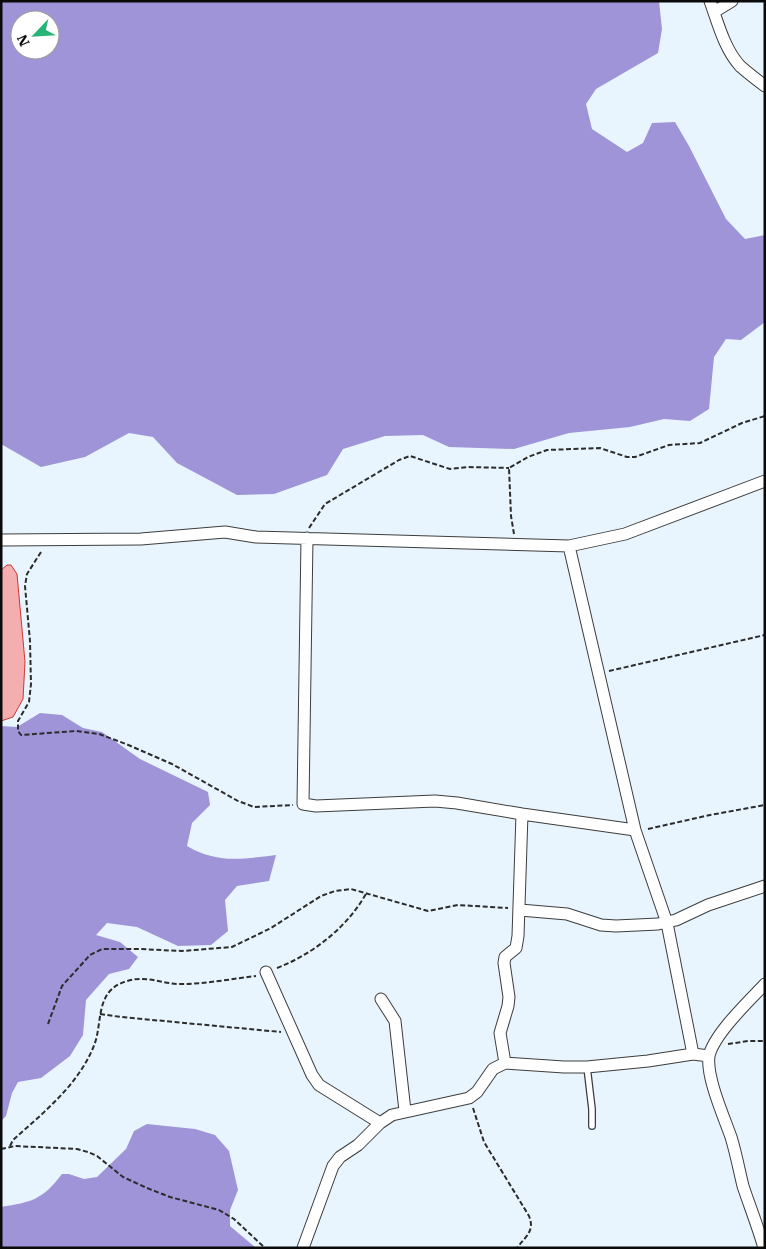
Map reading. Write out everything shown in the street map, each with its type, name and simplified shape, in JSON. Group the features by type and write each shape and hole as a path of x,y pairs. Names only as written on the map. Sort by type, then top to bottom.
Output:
{"street":[{"path":"732,1 712,7 721,33 740,66 765,86"},
{"path":"1,540 140,539 225,532 256,537 569,546 625,534 765,481"},
{"path":"307,538 303,804 316,806 435,801 635,830"},
{"path":"569,546 569,553 635,830 667,923 693,1054"},
{"path":"505,1063 500,1033 509,997 504,964 505,957 516,948 518,936 522,814"},
{"path":"520,910 567,914 601,925 667,923 708,905 765,886"},
{"path":"266,972 318,1085 380,1123"},
{"path":"764,1248 716,1095 709,1066 712,1050 724,1030 765,984"},
{"path":"381,999 395,1022 406,1111"},
{"path":"303,1248 333,1166 340,1157 358,1145 380,1123 392,1115 470,1098 494,1069 505,1063 587,1067 648,1061 712,1050"}],"lane":[{"path":"587,1067 592,1126"}],"path":[{"path":"307,538 309,529 325,504 410,456 450,470 468,467 509,468 528,456 547,450 600,448 627,457 635,457 669,445 700,443 742,423 765,416"},
{"path":"509,468 511,516 516,543"},
{"path":"44,540 44,546 27,574 25,586 30,641 31,684 29,702 18,721 18,731 21,735 76,731 99,734 172,764 238,801 254,807 303,804"},
{"path":"598,673 765,635"},
{"path":"635,830 645,830 765,805"},
{"path":"48,1024 62,986 90,955 102,949 139,948 182,951 232,947 271,928 321,896 335,891 351,889 367,892 428,911 458,905 520,910"},
{"path":"10,1146 13,1140 55,1103 80,1072 94,1047 104,999 114,988 126,981 144,978 179,984 258,976 293,962 332,935 367,892"},
{"path":"100,1014 287,1033 293,1031"},
{"path":"712,1050 748,1040 765,1041"},
{"path":"470,1098 484,1142 532,1224 530,1232 516,1248"},
{"path":"1,1149 10,1146 88,1152 123,1177 147,1188 170,1197 219,1210 234,1219 265,1248"}],"shaded area":[{"path":"1,1 659,1 662,29 658,53 596,89 586,104 592,129 627,152 643,143 652,123 675,122 726,219 745,239 765,235 765,322 741,340 726,339 714,357 709,409 690,421 664,419 630,427 569,433 514,449 449,447 423,435 385,436 343,449 327,475 274,494 237,495 177,463 153,437 129,433 85,457 41,467 1,444"},
{"path":"7,565 11,565 17,574 25,662 23,699 13,717 1,721 1,570"},
{"path":"40,713 62,715 83,728 102,732 140,759 208,792 210,805 192,823 187,846 209,856 220,858 241,859 276,855 269,881 237,886 225,900 228,931 211,945 178,946 137,927 107,923 96,935 120,942 138,957 129,969 109,974 86,1000 83,1035 70,1056 41,1078 18,1082 12,1093 6,1116 1,1121 1,726 17,727"},
{"path":"147,1124 195,1129 215,1135 229,1151 238,1190 230,1210 230,1226 256,1248 1,1248 1,1207 29,1201 42,1195 62,1174 69,1174 84,1179 97,1177 126,1149 134,1131"}]}
